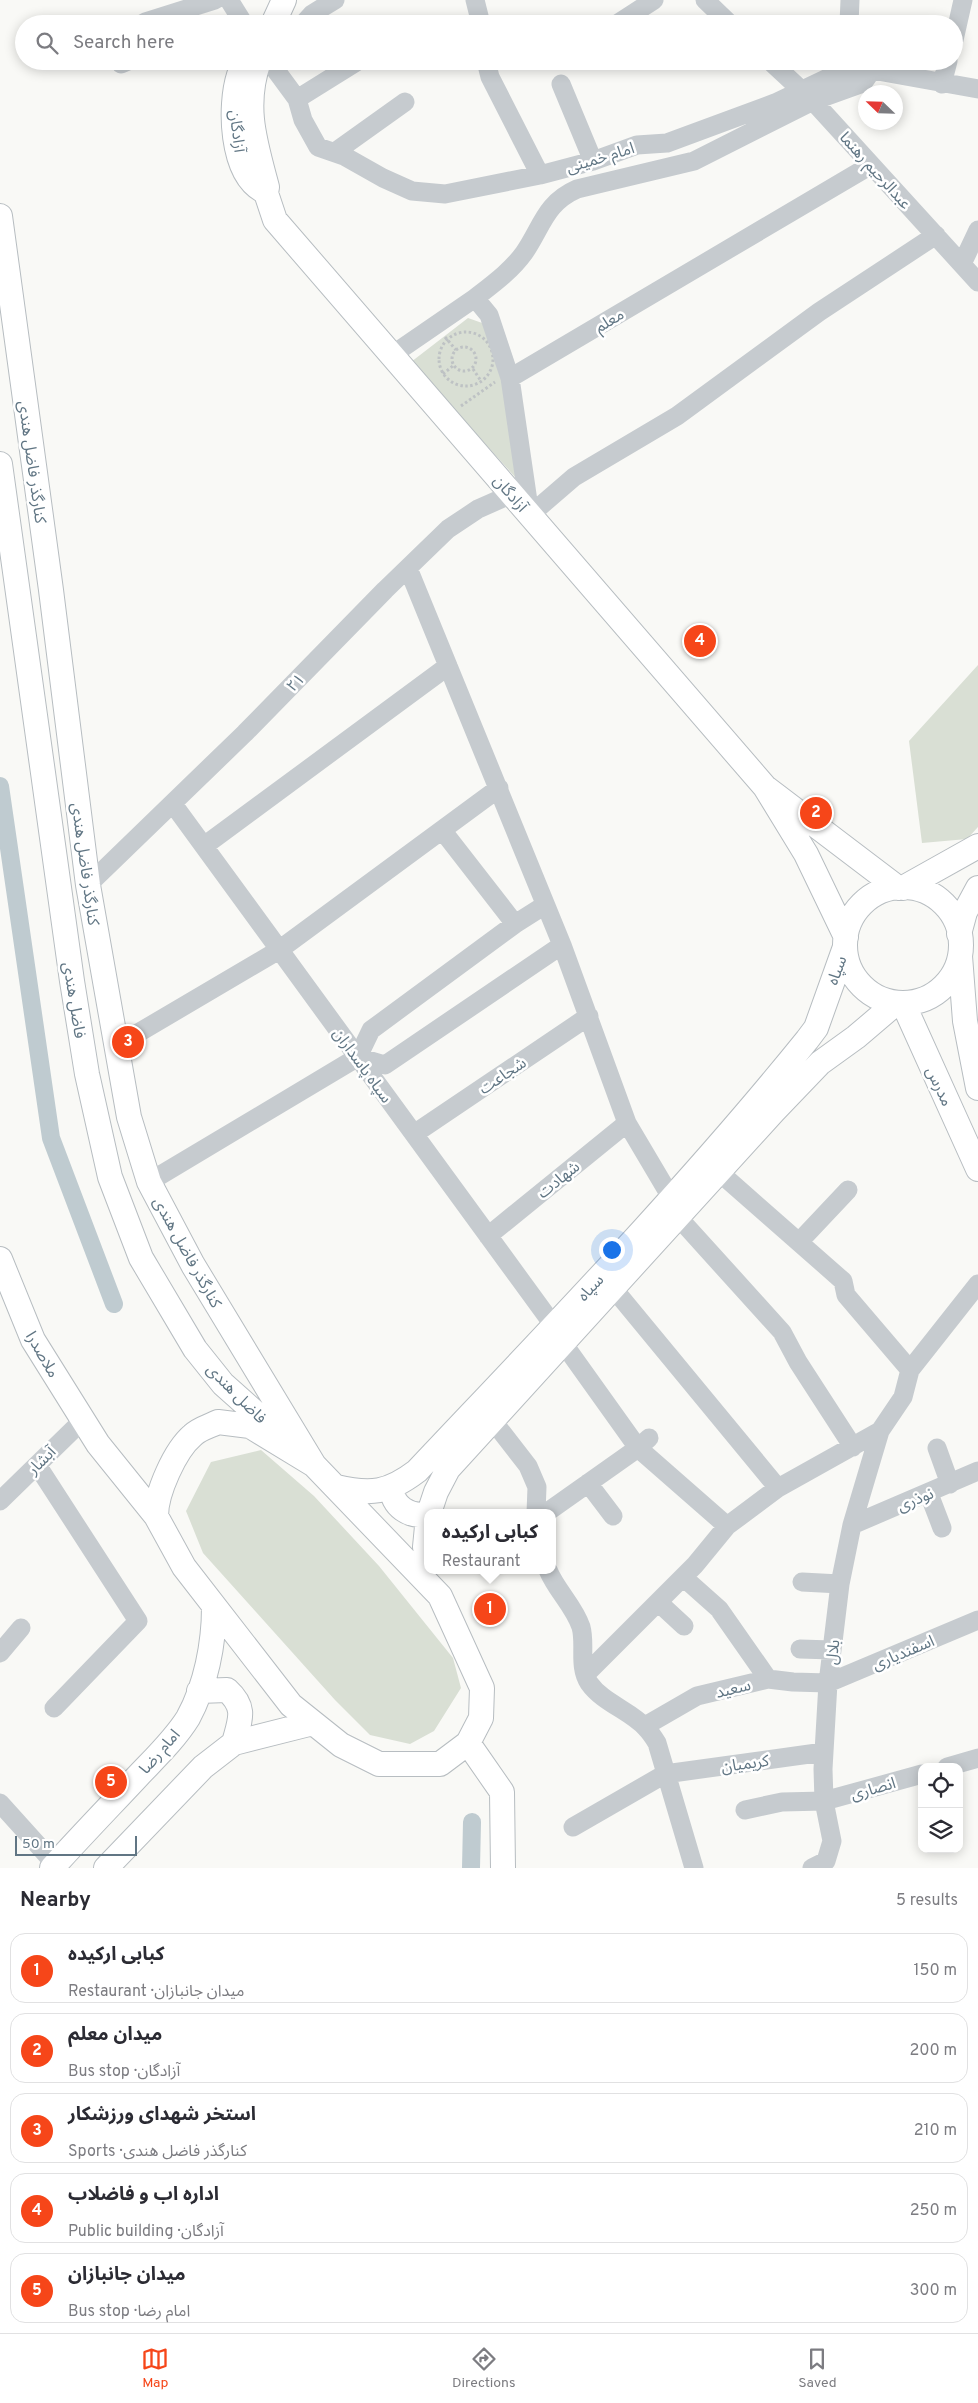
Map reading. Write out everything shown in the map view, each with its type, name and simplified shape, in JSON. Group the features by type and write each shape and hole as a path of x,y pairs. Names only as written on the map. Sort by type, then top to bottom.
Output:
{"main road":[{"path":"252,15 268,0"},
{"path":"277,15 284,0"},
{"name":"آزادگان","path":"241,70 234,94 235,136 240,158 248,175 266,193"},
{"name":"آزادگان","path":"259,70 254,75 250,103 253,134 267,187 266,193 275,220 765,787"},
{"name":"کنارگذر فاضل هندی","path":"0,216 50,580 88,885 129,1117 149,1182 193,1265 314,1466"},
{"name":"فاضل هندی","path":"0,464 79,1027 98,1130 110,1177 142,1258 195,1349 222,1384 314,1466"},
{"path":"765,787 900,888 916,889 930,894 941,902 953,916 960,943"},
{"path":"765,787 806,854 846,942"},
{"path":"978,846 900,888 876,894 863,903 853,915 846,942 847,960 852,974 861,986 873,996 899,1003 929,997 944,986 955,970 965,912 978,888"},
{"name":"سپاه","path":"430,1509 448,1469 493,1422 559,1334 613,1288 816,1028 846,942"},
{"name":"مدرس","path":"960,943 965,1021 978,1088"},
{"name":"سپاه","path":"336,1487 368,1493 392,1487 417,1471 559,1334 675,1208 719,1172 820,1063 899,1003"},
{"name":"مدرس","path":"899,1003 978,1169"},
{"name":"ملاصدرا","path":"0,1259 33,1340 98,1444 156,1516 184,1567 292,1705 341,1745 379,1764 440,1764 468,1743"},
{"path":"156,1516 156,1507 162,1487 176,1456 193,1434 218,1422 250,1426 314,1466 424,1571"},
{"path":"392,1487 394,1498 401,1508 414,1515 424,1514"},
{"path":"433,1580 482,1688 481,1718 468,1743 502,1792 504,1868"},
{"name":"امام رضا","path":"53,1866 161,1751 188,1718 199,1691 214,1631 214,1607"},
{"path":"199,1691 227,1690 237,1700 241,1713 234,1743"},
{"path":"106,1868 203,1767 234,1743 313,1723"}],"street":[{"path":"167,15 215,0"},
{"path":"229,0 239,15"},
{"path":"311,15 335,0"},
{"path":"475,0 479,15"},
{"path":"631,15 654,0"},
{"path":"849,15 850,0"},
{"path":"960,15 963,0"},
{"path":"717,4 724,15"},
{"name":"امام خمینی","path":"274,70 297,99 310,136 318,147 344,156 383,178 412,190 445,194 540,175 593,161 637,145 666,143 775,103 807,95 844,70"},
{"path":"297,99 344,70"},
{"path":"488,70 490,77 540,175"},
{"name":"عبدالرحیم رهنما","path":"780,70 807,95 978,282"},
{"path":"392,355 476,298 505,274 524,252 541,219 562,196 577,188 694,161 807,95 863,83 872,70"},
{"name":"امام خمینی","path":"872,70 978,89"},
{"path":"942,84 946,70"},
{"path":"561,84 593,161"},
{"path":"334,152 405,102"},
{"name":"معلم","path":"504,377 871,165"},
{"path":"962,264 978,230"},
{"path":"530,515 574,477 677,416 819,312 936,235"},
{"path":"476,298 490,314 530,515"},
{"name":"۲۱","path":"88,885 173,804 448,529 478,509 512,494"},
{"path":"408,568 562,945 627,1123 675,1208 782,1332 798,1362 853,1447"},
{"path":"204,846 448,666"},
{"path":"116,1046 279,950 499,788"},
{"name":"سپاه پاسداران","path":"173,804 559,1334 644,1443 727,1526"},
{"path":"442,830 516,924"},
{"path":"149,1182 358,1057 371,1030 545,905"},
{"path":"358,1057 385,1065 562,945"},
{"name":"شجاعت","path":"414,1134 589,1016"},
{"name":"شهادت","path":"488,1236 627,1123"},
{"path":"719,1172 843,1281 846,1295 910,1370"},
{"path":"799,1242 848,1190"},
{"name":"بلال","path":"812,1868 826,1861 832,1841 824,1801 824,1752 828,1683 840,1584 852,1524 880,1431 903,1397 910,1370 978,1284"},
{"path":"613,1288 778,1488"},
{"name":"آبشار","path":"0,1501 83,1420"},
{"path":"493,1422 528,1466 537,1487 536,1509"},
{"name":"بلال","path":"586,1674 682,1577 727,1526 778,1488 880,1431"},
{"path":"552,1509 644,1443"},
{"path":"937,1448 950,1484"},
{"path":"36,1465 138,1621 54,1708"},
{"name":"نوذری","path":"852,1524 929,1494 978,1471"},
{"path":"588,1483 613,1516"},
{"path":"929,1494 942,1528"},
{"path":"550,1574 580,1626 584,1646 582,1663 589,1682 603,1697 645,1726 658,1743 665,1774 694,1868"},
{"path":"682,1577 718,1609 768,1679"},
{"path":"802,1582 840,1584"},
{"path":"658,1602 684,1626"},
{"name":"اسفندیاری","path":"828,1683 978,1620"},
{"path":"0,1653 21,1628"},
{"path":"800,1649 832,1650"},
{"name":"سعید","path":"645,1726 697,1696 768,1679 828,1683"},
{"name":"کریمیان","path":"665,1774 824,1752"},
{"path":"961,1763 978,1758"},
{"path":"573,1828 665,1774"},
{"name":"انصاری","path":"744,1810 782,1802 824,1801 918,1775"},
{"path":"0,1803 53,1866"}],"path":[{"path":"463,331 481,336 488,342 493,359 487,375 481,381 473,385 456,385 443,374 438,356 446,339 463,331"},
{"path":"446,339 456,350"},
{"path":"464,347 474,352 476,363 473,369 462,372 454,366 452,357 456,350 464,347"},
{"path":"443,374 454,366"},
{"path":"473,369 481,381"},
{"path":"496,393 504,377"},
{"path":"461,406 504,377"},
{"path":"455,400 466,413"}],"shaded area":[{"path":"468,318 485,324 509,406 516,478 411,362"},
{"path":"978,665 978,827 967,839 922,843 909,741"},
{"path":"261,1450 314,1496 379,1566 453,1658 461,1688 434,1731 410,1744 370,1735 335,1700 203,1553 186,1511 211,1462"}],"waterway":[{"path":"0,786 51,1138 114,1304"},
{"path":"471,1868 472,1822"}],"place":[{"name":"اداره اب و فاضلاب","path":"700,641"},
{"name":"میدان معلم","path":"816,813"},
{"name":"استخر شهدای ورزشکار","path":"128,1042"},
{"name":"کبابی ارکیده","path":"490,1609"},
{"name":"میدان جانبازان","path":"111,1782"}]}
